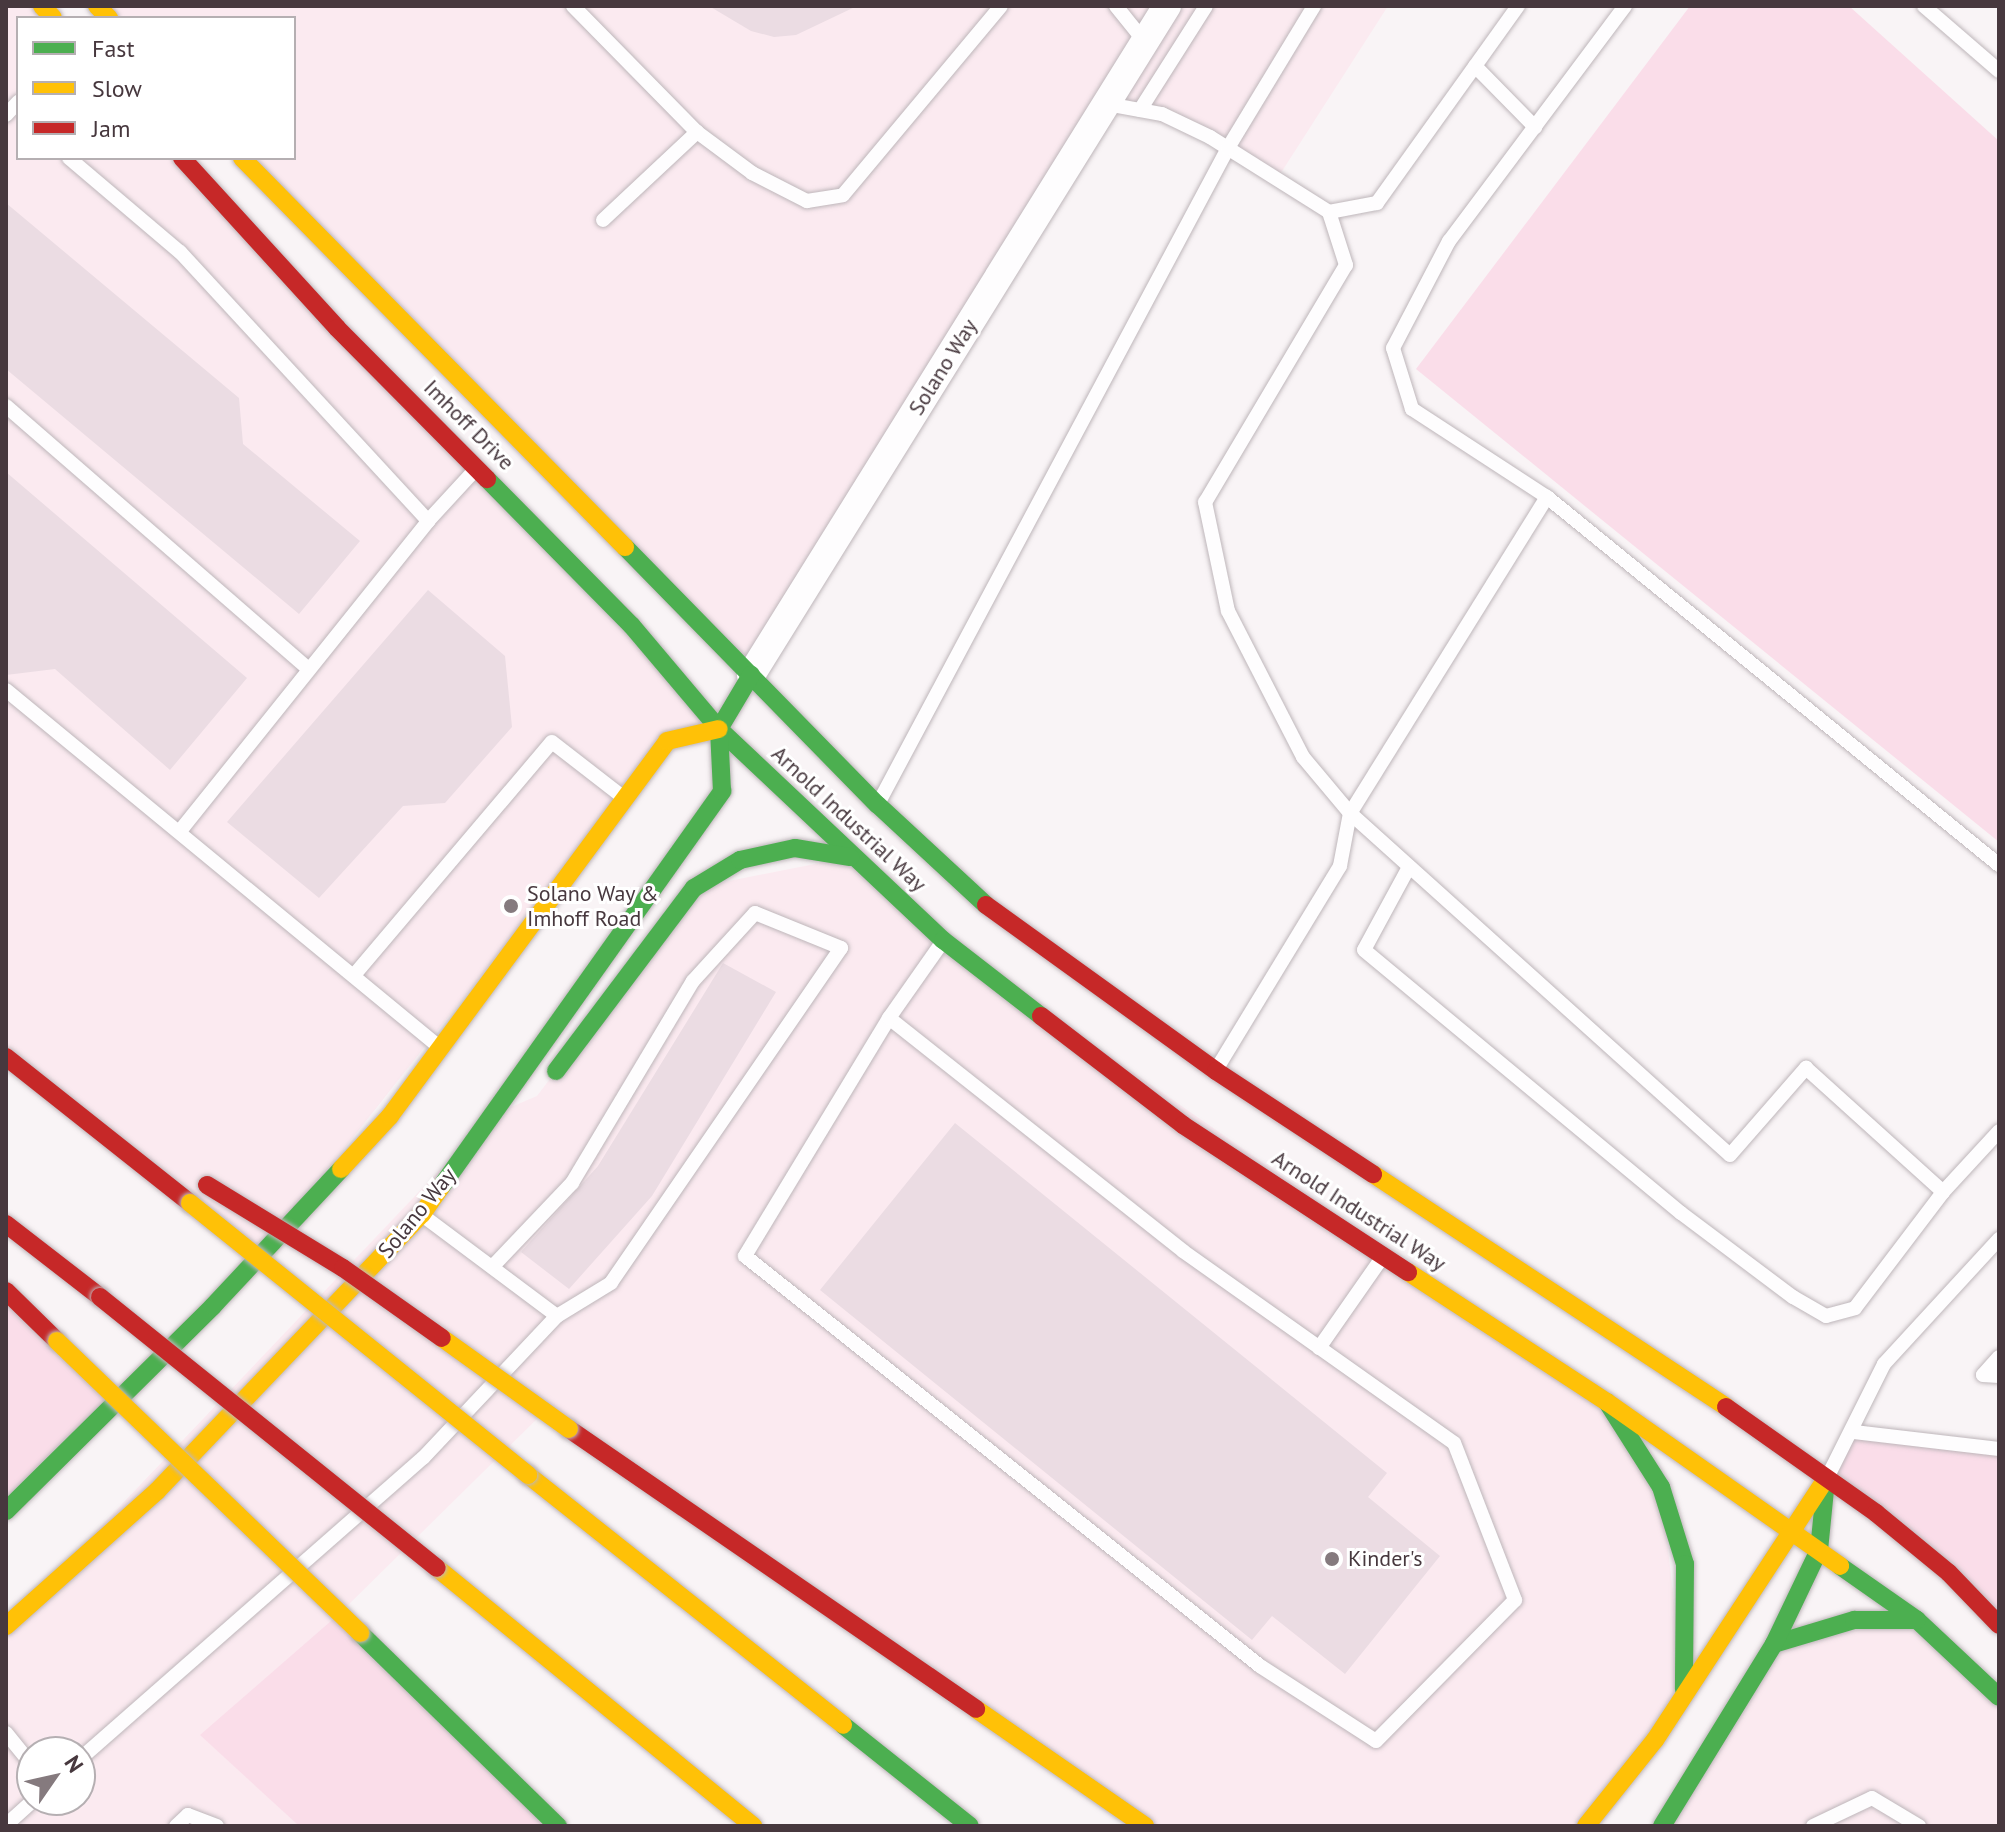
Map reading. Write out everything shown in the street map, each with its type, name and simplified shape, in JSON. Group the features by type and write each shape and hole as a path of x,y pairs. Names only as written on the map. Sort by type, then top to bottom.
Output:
{"main road":[{"name":"Imhoff Drive","path":"184,160 337,328 632,626 719,729"},
{"name":"Imhoff Drive","path":"244,160 751,675"},
{"name":"Solano Way","path":"6,1626 157,1491 422,1214 722,791 719,729 751,675"},
{"name":"Arnold Industrial Way","path":"751,675 878,805 990,908 1216,1071 1703,1391 1826,1479 1949,1573 1999,1625"},
{"name":"Arnold Industrial Way","path":"719,729 850,857 943,940 1183,1125 1607,1402 1819,1550 1917,1620 1999,1697"},
{"path":"6,1511 349,1162 440,1048 667,741 719,729"},
{"path":"546,1084 694,888 740,860 795,848 850,857"},
{"path":"6,1057 970,1826"},
{"path":"492,1115 525,1101"},
{"path":"69,1108 193,1177 343,1268 569,1429 1145,1826"},
{"path":"6,1224 437,1568 753,1826"},
{"path":"6,1291 558,1826"},
{"path":"1607,1402 1661,1487 1685,1564 1684,1692"},
{"path":"1586,1826 1655,1740 1826,1479"},
{"path":"1662,1826 1711,1739 1774,1644 1819,1550 1826,1479"},
{"path":"1774,1644 1854,1620 1917,1620"}],"street":[{"name":"Solano Way","path":"751,675 1167,6"}],"lane":[{"path":"573,6 697,132 752,173 807,201 843,195 1001,6"},
{"path":"1116,6 1145,42"},
{"path":"1140,110 1206,6"},
{"path":"878,805 1228,148 1314,6"},
{"path":"1329,212 1377,203 1518,6"},
{"path":"1625,6 1449,241 1393,348 1412,409 1547,497 1999,865"},
{"path":"1924,6 1999,71"},
{"path":"1475,66 1535,127"},
{"path":"1107,104 1162,114 1228,148 1329,212 1346,265 1205,502 1228,611 1303,757 1350,813 1730,1155 1806,1068 1943,1192"},
{"path":"603,220 697,132"},
{"path":"71,160 180,252 428,521"},
{"path":"6,406 309,669"},
{"path":"180,831 428,521 477,467"},
{"path":"1216,1071 1340,866 1350,813 1547,497"},
{"path":"6,690 355,974 440,1048"},
{"path":"355,974 552,742 623,797"},
{"path":"1409,867 1364,950 1681,1213 1793,1297 1826,1316 1855,1308 1943,1192 1999,1131"},
{"path":"96,1745 423,1458 557,1316 611,1283 841,948 755,913 693,981 572,1183 493,1266"},
{"path":"889,1018 1183,1251 1454,1443 1515,1600 1376,1741 1260,1666 745,1256 889,1018 943,940"},
{"path":"422,1214 557,1316"},
{"path":"1826,1479 1854,1432 1884,1364 1999,1239"},
{"path":"1319,1348 1384,1256"},
{"path":"1999,1357 1983,1375 1999,1376"},
{"path":"1854,1432 1999,1449"},
{"path":"1813,1826 1872,1798 1919,1826"},
{"path":"176,1826 188,1815 217,1826"}],"shaded area":[{"path":"6,6 42,6 51,16 16,16 16,160 184,160 719,729 667,741 259,1256 6,1057"},
{"path":"97,6 1388,6 1277,179 1162,114 1106,104 751,675 244,160 296,160 296,16 107,16"},
{"path":"1690,6 1849,6 1999,141 1999,842 1416,369"},
{"path":"850,857 943,940 1607,1402 1661,1487 1684,1692 1586,1826 1146,1826 544,1412 340,1613 201,1735 299,1826 6,1826 6,1626 492,1115 537,1096 694,888"},
{"path":"6,1291 125,1406 6,1511"},
{"path":"1854,1432 1999,1449 1999,1625 1826,1479"},
{"path":"340,1613 558,1826 299,1826 200,1735"},
{"path":"1917,1620 1999,1697 1999,1826 1662,1826 1774,1644"}],"building":[{"path":"709,6 857,6 796,35 774,37 751,31"},
{"path":"6,203 239,398 243,444 360,541 299,614 6,369"},
{"path":"6,472 247,678 170,770 55,669 6,675"},
{"path":"428,590 505,656 512,727 445,803 403,806 319,898 227,822"},
{"path":"723,963 776,992 652,1196 569,1289 521,1252 598,1166"},
{"path":"955,1123 1387,1473 1368,1497 1440,1556 1345,1674 1272,1616 1252,1640 820,1290"}],"traffic: fast":[{"path":"487,479 632,626 719,729 943,940 1041,1016"},
{"path":"625,547 878,805 986,905"},
{"path":"441,1187 722,791 719,729 751,675"},
{"path":"556,1071 694,888 740,860 795,848 850,857"},
{"path":"6,1511 213,1306 341,1169"},
{"path":"1607,1402 1661,1487 1685,1564 1684,1689"},
{"path":"1662,1826 1774,1644 1819,1550 1825,1490"},
{"path":"1840,1566 1917,1620 1999,1697"},
{"path":"1774,1644 1854,1620 1917,1620"},
{"path":"360,1633 558,1826"},
{"path":"843,1725 970,1826"}],"traffic: slow":[{"path":"42,6 51,16"},
{"path":"97,6 107,16"},
{"path":"244,160 625,547"},
{"path":"341,1169 390,1116 667,741 719,729"},
{"path":"1373,1174 1726,1407"},
{"path":"6,1626 157,1491 422,1214 441,1187"},
{"path":"190,1203 528,1475"},
{"path":"1408,1272 1607,1402 1840,1566"},
{"path":"442,1338 569,1429"},
{"path":"57,1341 360,1633"},
{"path":"528,1475 843,1725"},
{"path":"1586,1826 1655,1740 1826,1479"},
{"path":"437,1568 753,1826"},
{"path":"976,1709 1145,1826"}],"traffic: jam":[{"path":"184,160 337,328 487,479"},
{"path":"986,905 1216,1071 1373,1174"},
{"path":"1041,1016 1183,1125 1408,1272"},
{"path":"6,1057 190,1203"},
{"path":"207,1185 343,1268 442,1338"},
{"path":"6,1224 100,1297"},
{"path":"6,1291 57,1341"},
{"path":"100,1297 437,1568"},
{"path":"1726,1407 1876,1513 1949,1573 1999,1625"},
{"path":"569,1429 976,1709"}],"place":[{"name":"Solano Way & Imhoff Road","path":"511,906"},
{"name":"Kinder's","path":"1332,1559"}]}
